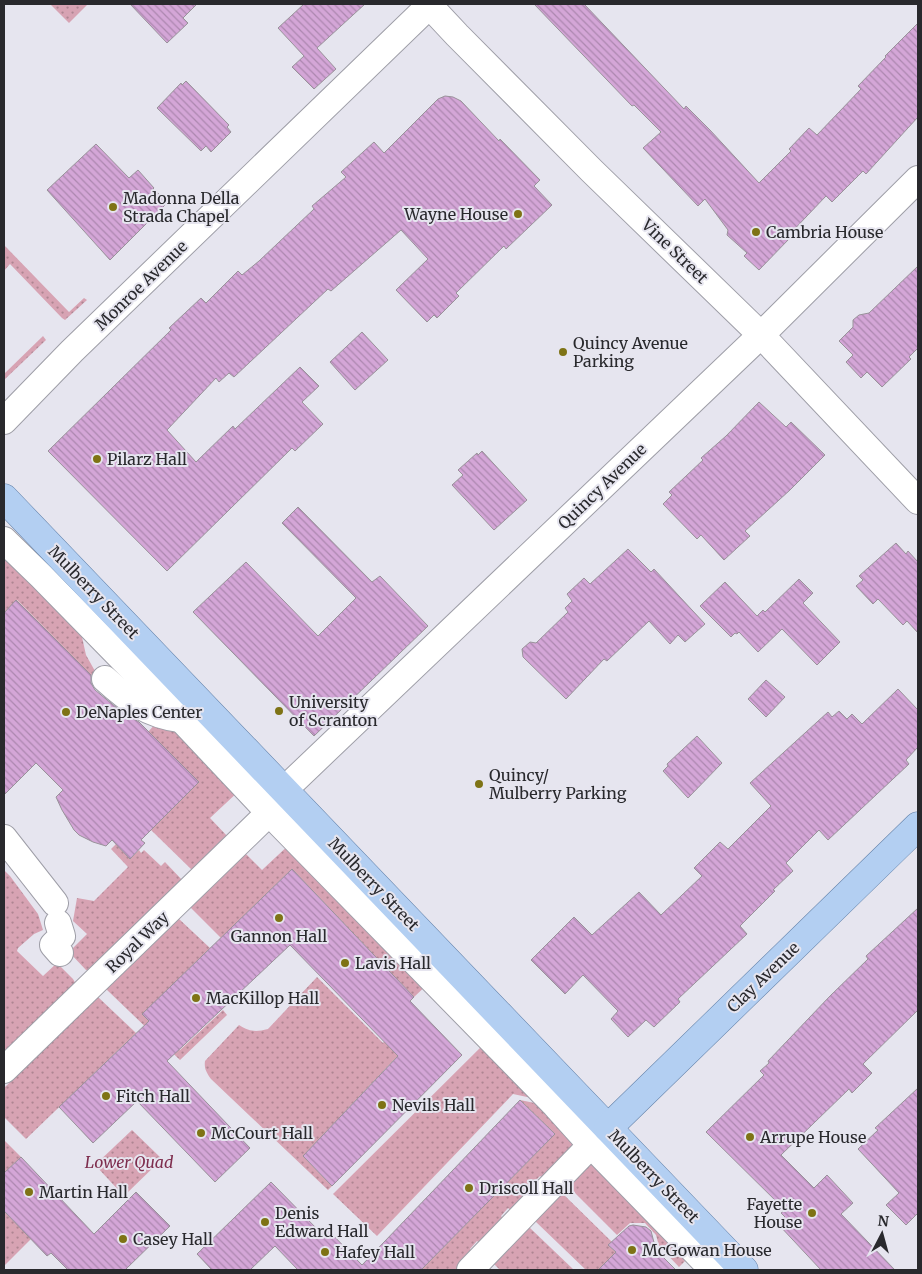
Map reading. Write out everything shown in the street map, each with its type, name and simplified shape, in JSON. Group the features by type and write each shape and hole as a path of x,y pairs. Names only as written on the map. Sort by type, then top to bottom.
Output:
{"main road":[{"name":"Mulberry Street","path":"4,498 284,790 600,1137 744,1270"},
{"name":"Clay Avenue","path":"600,1137 918,826"}],"street":[{"name":"Vine Street","path":"430,4 457,35 592,171 761,335 918,501"},
{"name":"Monroe Avenue","path":"4,421 84,340 430,4"},
{"name":"Quincy Avenue","path":"284,790 761,335 918,179"},
{"path":"4,540 181,719 269,813 555,1104 600,1137 713,1270"},
{"path":"105,679 128,699 144,708 164,717 181,719"},
{"name":"Royal Way","path":"4,1070 83,975 179,909 269,813"},
{"path":"4,838 57,913 62,936 53,944 83,975"},
{"path":"470,1270 600,1137"}],"green space":[{"path":"50,4 88,4 69,23"},
{"path":"4,245 69,312 84,298 87,300 65,320 10,264 4,271"},
{"path":"43,336 46,340 4,380 4,374"},
{"path":"4,546 80,628 86,655 105,689 17,600 4,613"},
{"path":"157,722 169,723 240,790 210,818 228,837 193,871 151,830 148,732"},
{"path":"292,842 430,982 414,997 292,869 221,938 190,907 245,853 262,870"},
{"path":"116,844 130,859 139,850 141,853 144,850 161,866 165,862 183,881 90,971 86,970 69,952 87,934 73,921 77,898 94,901 128,867 111,849"},
{"path":"4,870 38,914 43,930 34,934 17,951 43,976 57,963 73,979 77,986 4,1057"},
{"path":"178,918 210,948 143,1014 180,1050 223,1010 227,1015 180,1060 106,989"},
{"path":"317,977 383,1043 414,1012 427,1025 303,1156 332,1186 328,1190 211,1079 205,1066 205,1061 239,1025 253,1031 268,1029"},
{"path":"98,997 136,1033 26,1139 4,1117 4,1088"},
{"path":"487,1041 546,1101 513,1094 377,1236 333,1194"},
{"path":"520,1100 549,1106 584,1144 548,1182 540,1176 532,1184 539,1191 516,1214 508,1208 501,1216 507,1223 484,1247 477,1241 470,1249 475,1255 460,1270 421,1270 555,1134"},
{"name":"Lower Quad","path":"132,1130 162,1159 124,1196 95,1165"},
{"path":"4,1140 21,1157 4,1173"},
{"path":"596,1157 691,1255 679,1267 659,1246 656,1235 645,1223 630,1223 617,1235 568,1186"},
{"path":"562,1193 612,1242 609,1246 616,1252 598,1270 586,1270 535,1221"},
{"path":"4,1211 31,1239 4,1266"},
{"path":"529,1227 574,1270 500,1270 493,1263"}],"building":[{"path":"130,4 197,4 183,18 188,23 167,43"},
{"path":"304,4 365,4 317,48 336,69 314,89 292,67 304,56 278,28"},
{"path":"534,4 584,4 684,109 686,106 710,130 759,183 791,151 789,149 809,128 817,135 861,89 858,86 885,56 918,23 918,117 866,174 863,171 832,202 826,196 759,270 744,256 747,253 727,235 728,230 705,199 698,206 643,148 661,132 634,105 632,106"},
{"path":"186,81 229,125 227,127 231,132 211,152 206,146 201,151 157,108 181,83 182,85"},
{"path":"445,96 461,101 499,141 500,139 540,180 534,186 552,205 506,249 504,246 456,293 459,296 437,318 434,315 427,322 396,290 428,259 401,230 331,291 328,289 234,377 229,373 219,382 216,378 167,430 196,462 233,426 235,429 300,367 319,386 302,402 323,424 295,451 292,448 167,571 48,451 201,298 206,303 238,271 242,275 314,209 312,206 346,177 341,172 374,142 384,153 438,99"},
{"name":"Madonna Della Strada Chapel","path":"96,144 129,178 138,170 153,189 168,202 110,260 47,190"},
{"path":"918,266 918,348 909,357 911,359 882,387 867,372 861,378 846,362 853,355 839,341 853,327 853,320 859,315 869,313"},
{"path":"362,332 388,360 355,390 330,362"},
{"path":"759,402 786,427 791,422 825,455 745,531 750,536 724,560 701,535 697,539 663,504 672,495 669,492 703,460 701,458 726,436"},
{"path":"482,451 527,500 494,530 452,485 463,475 458,470 477,453 478,455"},
{"path":"298,507 372,582 380,576 428,626 314,736 193,612 246,562 318,636 356,598 282,523"},
{"path":"896,543 906,554 908,551 918,562 918,633 907,621 903,625 878,599 873,604 856,586 863,580 859,576"},
{"path":"628,549 651,572 654,569 705,624 685,642 678,635 670,644 649,621 607,661 604,659 566,699 523,657 522,649 530,642 536,643 568,612 565,608 572,601 567,594 584,578 590,584"},
{"path":"799,579 813,593 803,603 840,642 817,665 782,629 758,652 739,632 731,637 700,606 725,582 757,616 763,610 765,612"},
{"name":"DeNaples Center","path":"16,600 91,675 91,683 95,690 122,712 139,722 199,782 141,840 145,843 130,859 112,840 106,846 79,835 74,830 56,797 63,790 36,763 4,795 4,613"},
{"path":"766,680 785,697 766,717 748,699"},
{"path":"898,689 918,710 918,747 906,760 909,764 828,840 819,830 786,863 793,871 740,926 747,934 678,999 680,1002 654,1027 646,1020 628,1037 611,1019 618,1011 583,975 565,994 531,960 574,917 592,935 639,892 661,915 702,876 694,868 720,842 728,849 771,806 750,783 828,712 832,717 839,711 847,719 852,714 862,724"},
{"path":"697,736 722,763 688,798 663,771 668,766 667,764"},
{"path":"292,869 414,997 410,1001 462,1055 332,1186 303,1156 398,1056 290,945 167,1061 250,1148 215,1182 137,1101 93,1143 59,1107 149,1021 142,1014"},
{"path":"918,908 918,1010 863,1064 872,1073 852,1093 849,1089 781,1155 814,1188 827,1175 853,1203 841,1214 895,1270 821,1270 778,1224 785,1217 781,1213 785,1210 706,1132 764,1075 760,1071 769,1063 768,1061 868,959 866,956"},
{"path":"918,1088 918,1213 906,1225 886,1205 899,1193 858,1149 878,1130 875,1128"},
{"path":"520,1100 555,1134 421,1270 298,1270 275,1246 250,1270 212,1270 197,1254 271,1182 320,1232 325,1227 362,1265"},
{"path":"21,1157 94,1234 136,1192 170,1226 125,1270 68,1270 51,1253 47,1256 4,1211 4,1173"},
{"name":"McGowan House","path":"629,1226 646,1227 651,1231 656,1250 676,1270 598,1270 616,1252 608,1245"}],"place":[{"name":"Madonna Della Strada Chapel","path":"113,207"},
{"name":"Wayne House","path":"518,214"},
{"name":"Cambria House","path":"756,232"},
{"name":"Quincy Avenue Parking","path":"563,352"},
{"name":"Pilarz Hall","path":"97,459"},
{"name":"University of Scranton","path":"279,711"},
{"name":"DeNaples Center","path":"66,712"},
{"name":"Quincy/ Mulberry Parking","path":"479,784"},
{"name":"Gannon Hall","path":"279,918"},
{"name":"Lavis Hall","path":"345,963"},
{"name":"MacKillop Hall","path":"196,998"},
{"name":"Fitch Hall","path":"106,1096"},
{"name":"Nevils Hall","path":"382,1105"},
{"name":"McCourt Hall","path":"201,1133"},
{"name":"Arrupe House","path":"750,1137"},
{"name":"Driscoll Hall","path":"469,1188"},
{"name":"Martin Hall","path":"29,1192"},
{"name":"Fayette House","path":"812,1213"},
{"name":"Denis Edward Hall","path":"265,1222"},
{"name":"Casey Hall","path":"123,1239"},
{"name":"McGowan House","path":"632,1250"},
{"name":"Hafey Hall","path":"325,1252"}]}
